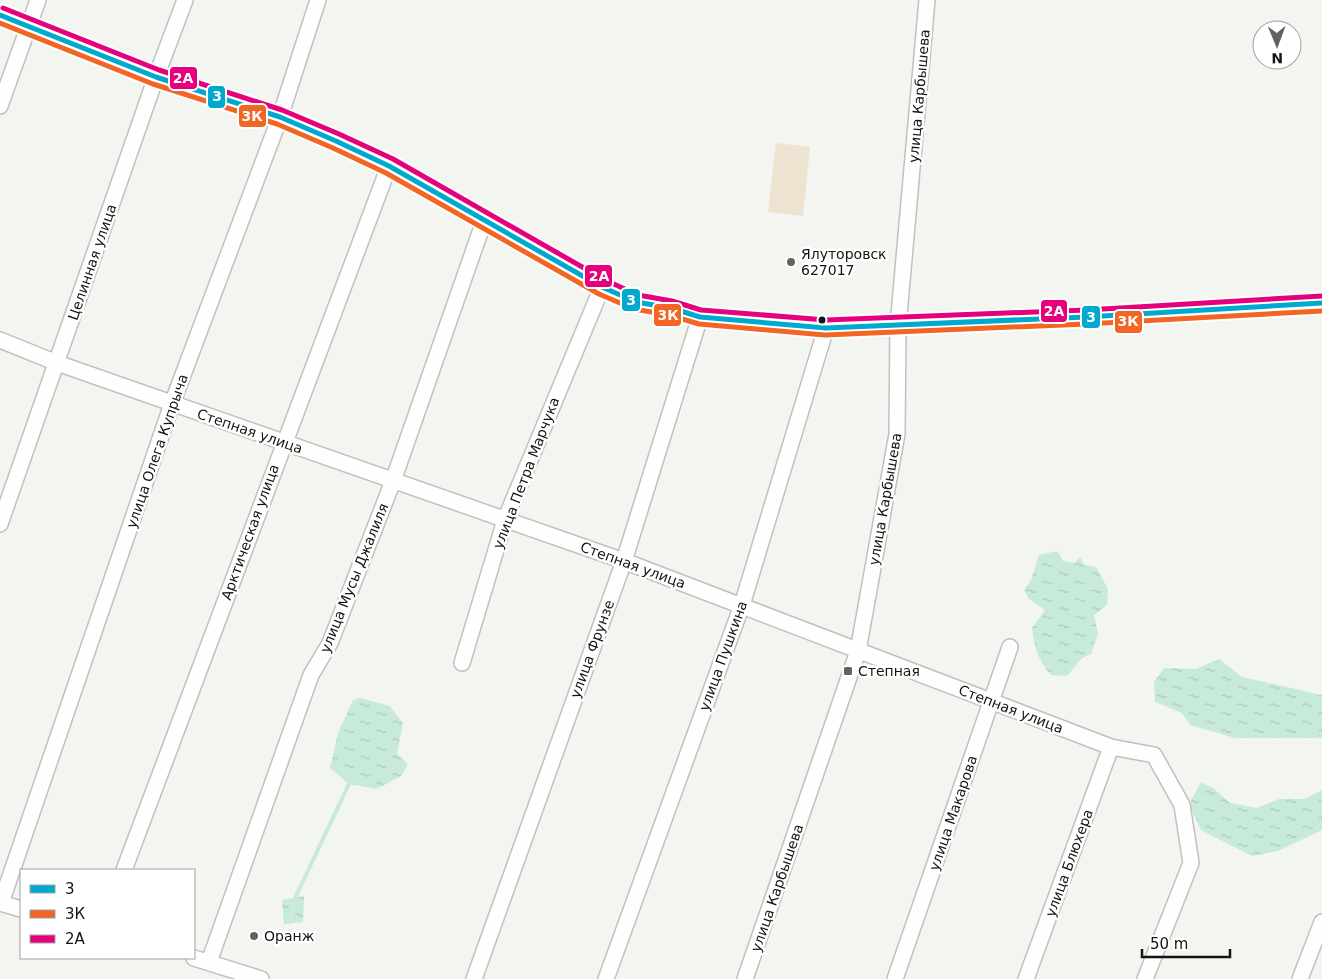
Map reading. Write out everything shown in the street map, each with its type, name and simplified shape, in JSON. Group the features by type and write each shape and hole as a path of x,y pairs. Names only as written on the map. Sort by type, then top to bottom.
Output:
{"street":[{"path":"0,106 38,0"},
{"name":"Целинная улица","path":"0,524 156,77 186,0"},
{"name":"улица Олега Купрыча","path":"1,903 172,404 280,117 318,0"},
{"name":"улица Карбышева","path":"746,979 858,651 897,434 898,326 927,0"},
{"path":"0,15 156,77 280,117 389,166 602,287 636,302 671,308 700,317 826,328 898,326 1322,303"},
{"name":"Арктическая улица","path":"124,869 389,166"},
{"name":"улица Мусы Джалиля","path":"209,962 311,675 330,643 393,481 484,220"},
{"name":"улица Петра Марчука","path":"462,664 504,520 602,287"},
{"name":"улица Фрунзе","path":"474,979 624,561 700,317"},
{"name":"улица Пушкина","path":"606,979 742,605 826,328"},
{"name":"Степная улица","path":"0,340 57,363 172,404 624,561 1111,747 1154,755 1182,805 1191,863 1145,979"},
{"name":"улица Макарова","path":"894,979 1010,647"},
{"name":"улица Блюхера","path":"1026,979 1111,747"},
{"path":"1,903 20,909"},
{"path":"1300,979 1322,922"},
{"path":"195,958 261,979"}],"shaded area":[{"path":"776,143 810,147 803,216 768,212"}],"water":[{"path":"1057,551 1063,561 1075,563 1080,557 1084,565 1096,567 1108,589 1107,605 1094,615 1098,634 1091,654 1082,658 1067,676 1051,675 1040,659 1035,647 1032,628 1045,610 1029,599 1024,590 1031,580 1039,555"},
{"path":"1219,659 1242,677 1322,695 1322,738 1235,738 1190,725 1182,713 1155,702 1154,682 1164,668 1196,669"},
{"path":"360,698 390,706 403,723 397,754 408,764 401,776 376,789 349,784 330,768 338,733 353,700"},
{"path":"1201,782 1213,788 1230,803 1257,808 1279,799 1305,799 1322,790 1322,830 1278,851 1252,856 1201,830 1189,804"},
{"path":"304,896 303,922 284,924 282,900"}],"waterway":[{"path":"295,898 349,784"}],"transit line":[{"name":"2А","path":"3,8 159,70 282,110 339,134 393,159 605,280 638,295 672,301 701,310 826,320 1086,310 1322,296"},
{"name":"3","path":"0,15 156,77 280,117 336,141 389,166 602,287 636,302 671,308 700,317 826,328 1086,317 1322,303"},
{"name":"3К","path":"0,23 153,84 277,124 333,148 386,173 599,294 634,309 669,315 699,324 825,335 1086,324 1322,311"}],"place":[{"name":"Ялуторовск 627017","path":"791,262"},
{"name":"Степная","path":"848,671"},
{"name":"Оранж","path":"254,936"}]}
